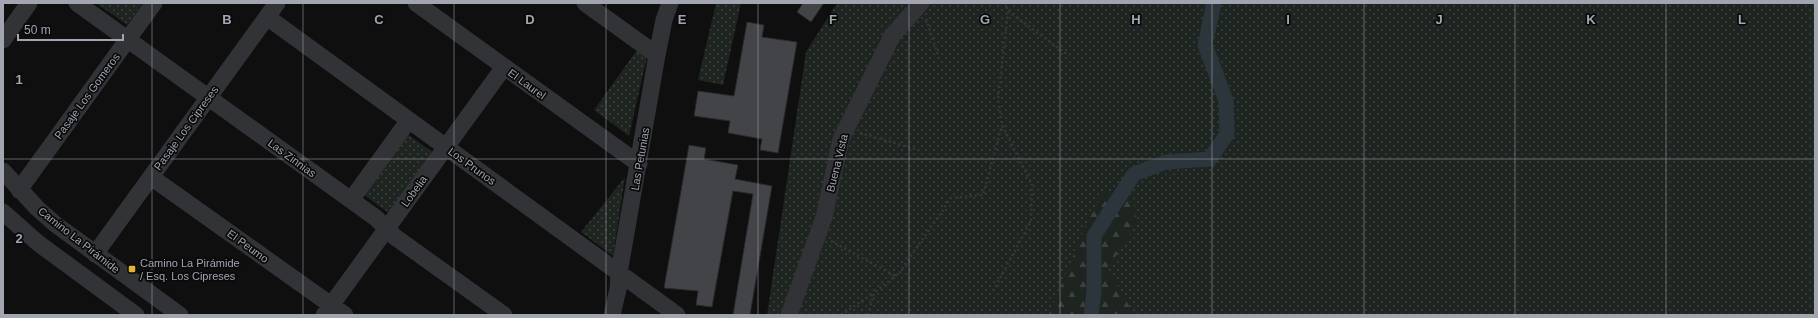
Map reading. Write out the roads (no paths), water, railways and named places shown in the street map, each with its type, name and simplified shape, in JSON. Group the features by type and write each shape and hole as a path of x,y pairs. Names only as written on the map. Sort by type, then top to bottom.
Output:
{"street":[{"path":"3,40 29,3"},
{"name":"Las Zinnias","path":"77,3 376,218 395,237 504,315"},
{"name":"Pasaje Los Gomeros","path":"19,190 154,3"},
{"path":"585,3 657,54"},
{"name":"Las Petunias","path":"612,315 618,289 619,273 657,54 664,20 670,3"},
{"name":"El Laurel","path":"417,4 639,164"},
{"name":"Buena Vista","path":"788,315 824,217 841,138 892,36 921,4"},
{"name":"Pasaje Los Cipreses","path":"95,254 272,10"},
{"name":"Los Prunos","path":"272,10 409,120 677,315"},
{"name":"Lobelia","path":"333,312 387,229 504,67"},
{"path":"351,200 409,120"},
{"name":"Camino La Pirámide","path":"3,171 19,190 55,224 180,315"},
{"name":"El Peumo","path":"151,176 333,312"},
{"path":"3,212 38,243 136,315"}],"waterway":[{"path":"1091,315 1094,292 1094,236 1134,174 1166,162 1210,159 1227,134 1226,101 1205,45 1214,3"}],"place":[{"name":"Camino La Pirámide / Esq. Los Cipreses","path":"132,269"}]}
